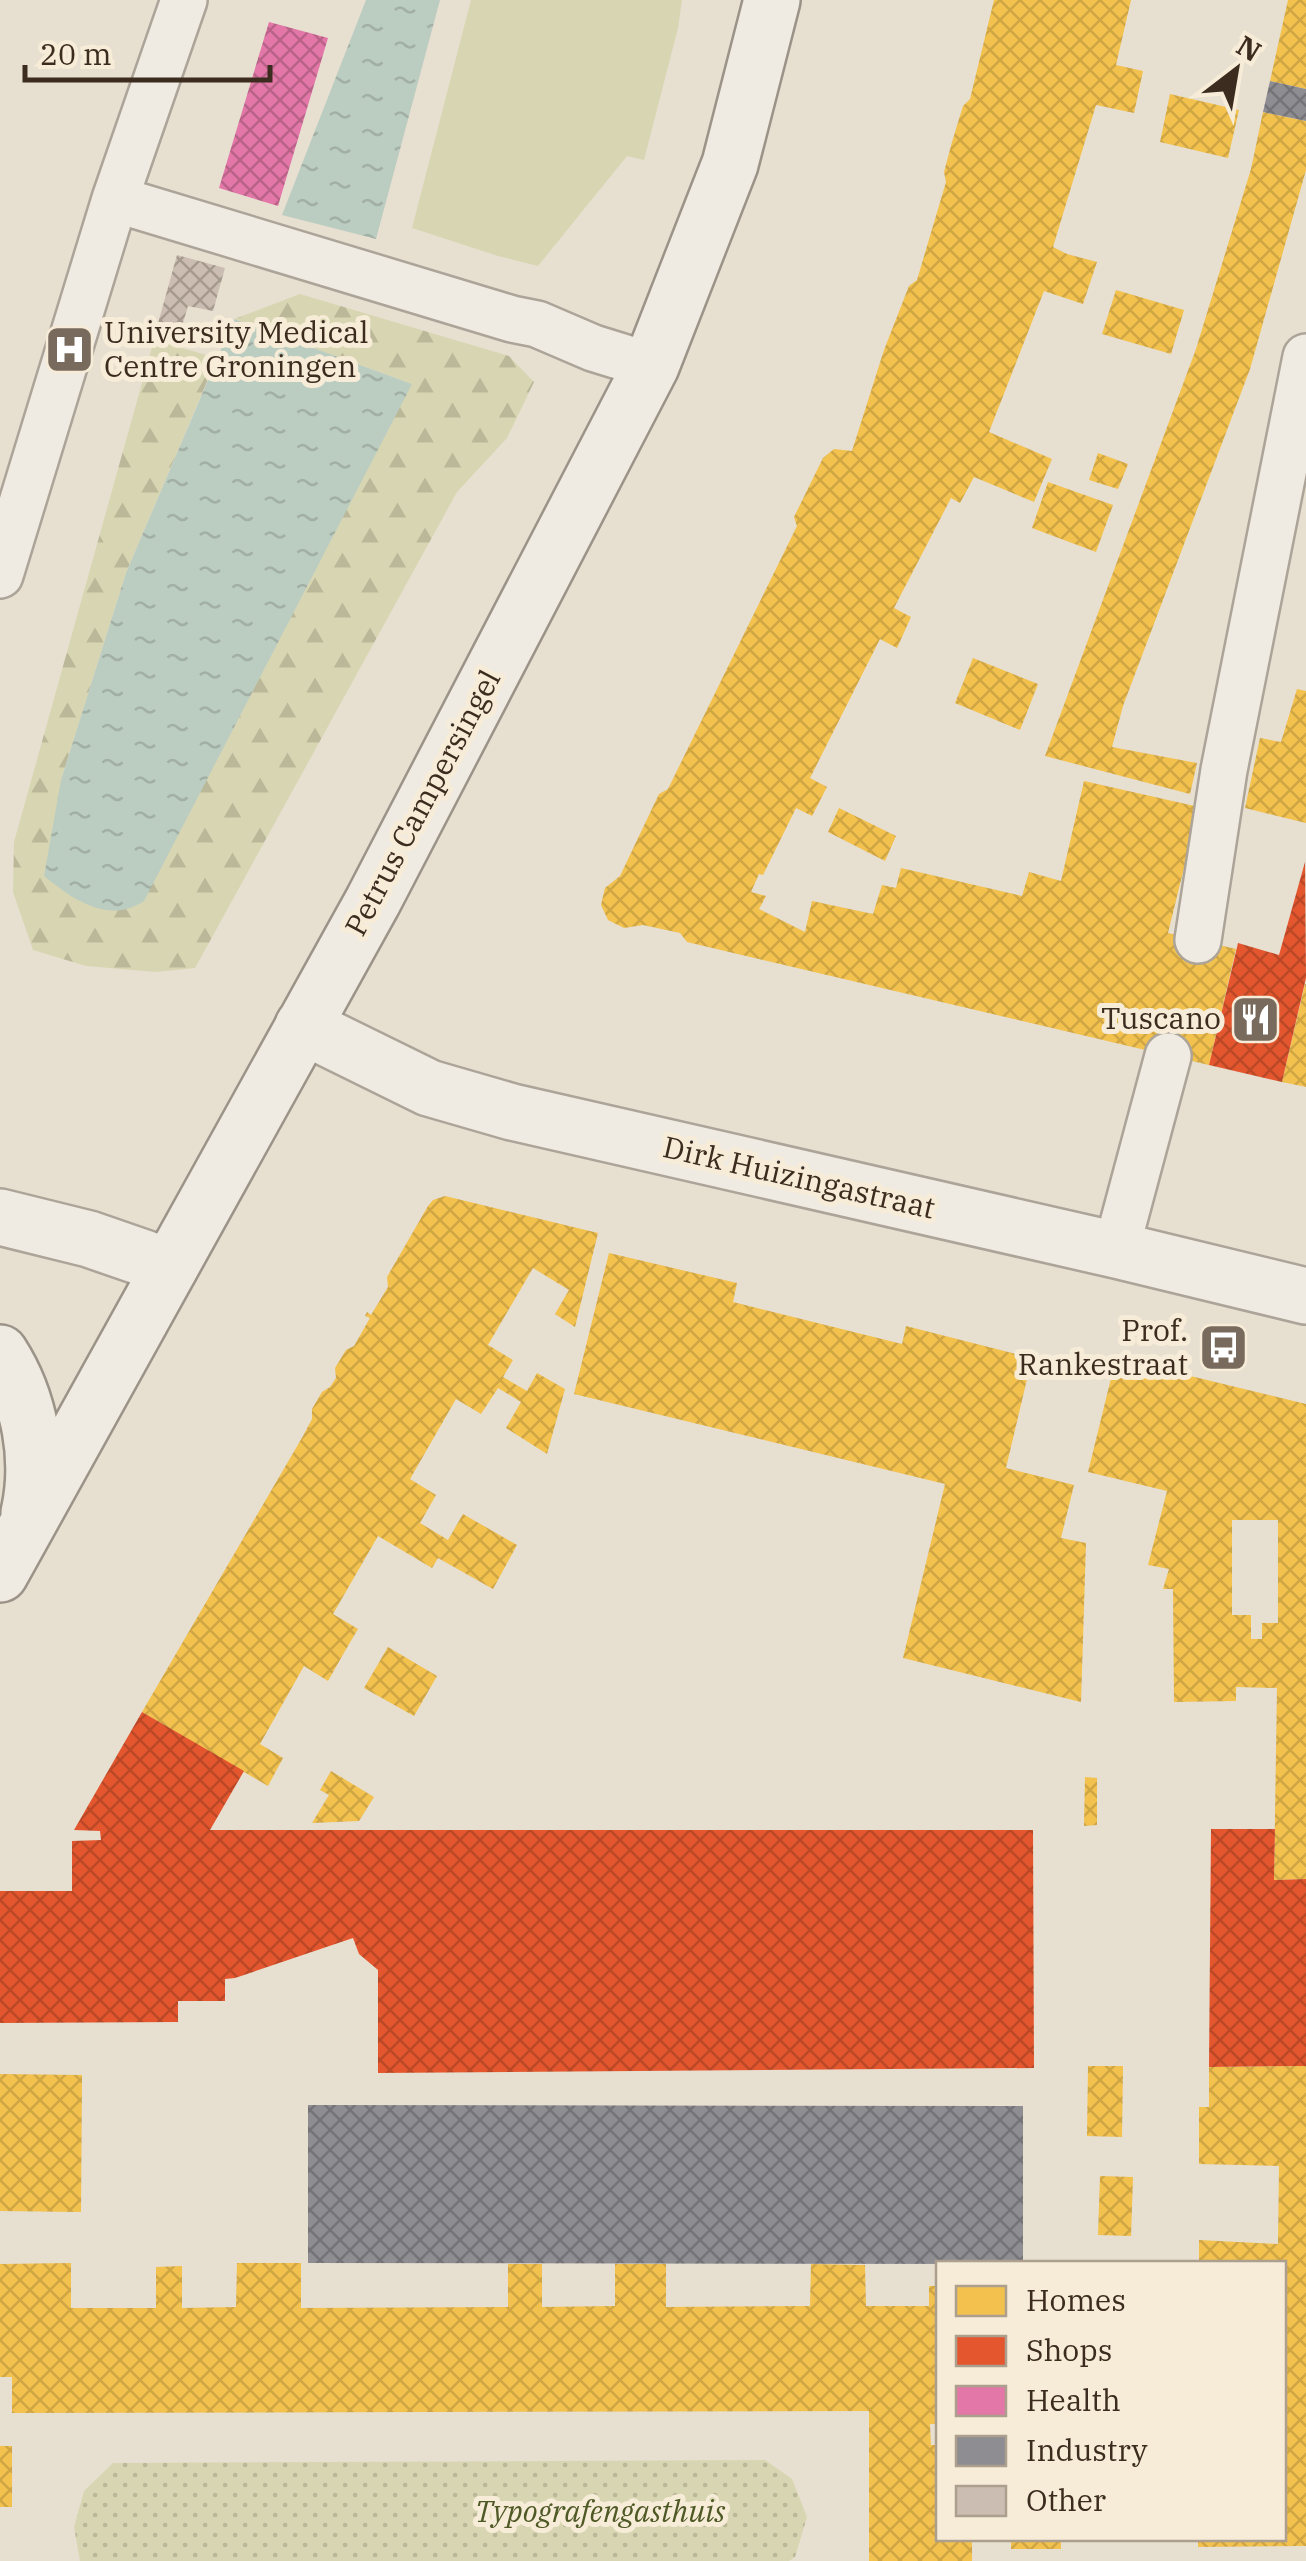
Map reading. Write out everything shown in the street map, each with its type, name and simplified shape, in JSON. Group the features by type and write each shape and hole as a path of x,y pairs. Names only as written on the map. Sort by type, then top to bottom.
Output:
{"main road":[{"name":"Petrus Campersingel","path":"12,1554 373,901 651,366 730,164 772,0"},
{"name":"Dirk Huizingastraat","path":"303,1026 428,1088 512,1112 1306,1296"},
{"path":"0,1217 89,1239 170,1267"},
{"path":"0,1352 26,1407 33,1450 33,1492 12,1554"}],"lane":[{"path":"0,575 115,199 184,0"},
{"path":"115,199 536,324 651,366"},
{"path":"1198,940 1224,770 1306,357"},
{"path":"1116,1250 1168,1056"}],"green space":[{"path":"471,0 682,0 644,160 627,156 538,266 412,228"},
{"path":"300,294 509,356 534,382 507,438 457,492 195,968 156,972 86,966 33,950 13,892 14,842 154,340 217,358 126,573 61,780 412,384 234,319"},
{"name":"Typografengasthuis","path":"765,2460 792,2479 807,2517 795,2557 789,2561 80,2561 74,2527 84,2491 113,2463"}],"water":[{"path":"366,0 440,0 376,239 282,215"},
{"path":"234,319 412,384 144,901 131,908 104,910 79,900 44,876 61,780 126,573"}],"building: Homes":[{"path":"994,0 1131,0 1116,65 1143,71 1134,113 1096,105 1053,247 1097,262 1083,304 1044,291 989,432 1052,459 1034,502 974,477 960,503 951,498 894,608 911,617 897,648 880,639 810,778 827,787 812,816 796,808 751,892 766,896 759,909 805,932 812,901 873,914 882,885 896,888 901,868 1022,896 1029,872 1061,881 1084,781 1199,807 1168,933 1236,949 1209,1065 687,942 680,933 643,925 624,928 608,920 601,905 605,888 620,876 659,794 668,789 797,526 794,517 823,458 834,449 852,451 884,350 909,286 917,280 946,182 944,172 952,142 963,106 970,99"},
{"path":"1288,0 1306,0 1306,89 1270,81"},
{"path":"1170,94 1239,110 1228,158 1160,142"},
{"path":"1263,112 1306,121 1306,170 1250,369 1123,706 1112,747 1197,763 1190,794 1045,756 1196,349 1251,169"},
{"path":"1116,290 1184,310 1171,354 1102,334"},
{"path":"1098,453 1128,464 1118,489 1089,480"},
{"path":"1048,482 1113,505 1096,552 1032,528"},
{"path":"973,658 1038,684 1020,730 955,703"},
{"path":"1297,689 1306,691 1306,823 1245,808 1260,738 1281,742"},
{"path":"839,808 896,836 885,861 828,832"},
{"path":"1306,984 1306,1087 1282,1082"},
{"path":"445,1196 598,1233 575,1327 555,1314 569,1290 533,1268 488,1345 513,1360 503,1377 527,1391 537,1373 565,1389 547,1454 506,1428 521,1402 498,1388 481,1414 456,1399 410,1479 436,1495 420,1523 448,1540 463,1514 517,1545 493,1589 438,1558 432,1568 378,1536 333,1614 358,1629 328,1681 304,1666 260,1744 283,1758 268,1786 142,1712 303,1436 312,1419 312,1409 336,1378 335,1368 370,1318 365,1316 367,1312 371,1315 388,1287 387,1277 428,1206"},
{"path":"609,1253 737,1283 733,1302 902,1344 906,1326 1032,1358 1006,1468 1074,1485 1061,1538 1086,1543 1081,1702 903,1658 945,1484 574,1394"},
{"path":"1116,1358 1306,1404 1306,1879 1274,1880 1277,1688 1236,1687 1236,1701 1174,1702 1173,1589 1163,1589 1169,1569 1148,1565 1167,1491 1088,1472","holes":["1232,1520 1278,1520 1278,1623 1262,1623 1262,1639 1251,1639 1251,1615 1232,1615"]},
{"path":"388,1647 437,1676 414,1716 364,1688"},
{"path":"331,1771 374,1797 359,1821 312,1823 329,1795 320,1790"},
{"path":"1085,1777 1097,1778 1097,1825 1084,1826"},
{"path":"1088,2066 1123,2066 1122,2137 1087,2136"},
{"path":"1306,2066 1306,2546 1198,2547 1198,2541 1286,2541 1286,2261 1199,2261 1199,2240 1278,2244 1279,2166 1199,2164 1199,2107 1209,2107 1209,2067"},
{"path":"0,2074 82,2075 81,2212 0,2211"},
{"path":"1100,2176 1133,2177 1131,2236 1098,2235"},
{"path":"71,2263 71,2308 156,2308 156,2267 182,2266 182,2308 236,2307 237,2263 301,2263 301,2308 508,2307 508,2264 542,2264 542,2307 615,2306 615,2264 666,2264 666,2307 810,2306 811,2264 865,2265 866,2306 929,2306 929,2286 936,2286 936,2424 930,2424 931,2445 936,2445 936,2541 972,2541 972,2561 869,2561 869,2411 12,2413 12,2377 0,2377 0,2264"},
{"path":"0,2446 12,2446 12,2507 0,2507"},
{"path":"1011,2541 1061,2541 1061,2549 1011,2549"}],"building: Shops":[{"path":"1305,862 1306,978 1282,1082 1209,1065 1238,943 1279,955"},
{"path":"142,1712 244,1771 210,1830 1033,1830 1034,2068 378,2073 378,1970 359,1954 353,1938 225,1979 225,2001 178,2001 178,2022 0,2023 0,1891 72,1891 72,1841 101,1840 100,1831 74,1830"},
{"path":"1211,1829 1275,1829 1274,1880 1306,1879 1306,2066 1209,2067"}],"building: Health":[{"path":"269,22 328,38 278,206 219,188"}],"building: Industry":[{"path":"1270,81 1306,89 1306,121 1263,112"},
{"path":"308,2105 1023,2106 1023,2261 308,2263"}],"building: Other":[{"path":"177,255 225,268 213,311 188,306 180,333 157,327"}],"place":[{"name":"University Medical Centre Groningen","path":"69,350"},
{"name":"Tuscano","path":"1256,1019"},
{"name":"Prof. Rankestraat","path":"1223,1348"}]}
